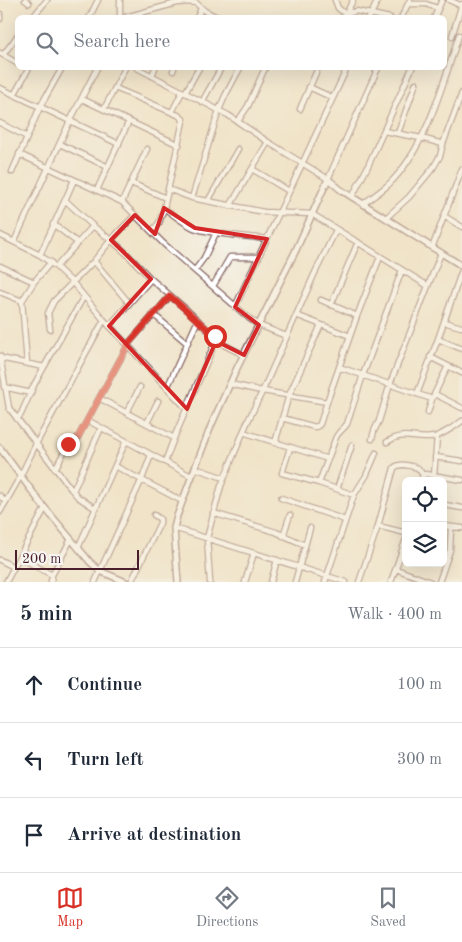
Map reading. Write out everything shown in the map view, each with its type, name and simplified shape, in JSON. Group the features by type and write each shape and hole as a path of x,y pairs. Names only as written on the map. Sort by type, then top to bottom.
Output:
{"street":[{"path":"34,15 47,0"},
{"path":"90,15 98,0"},
{"path":"120,0 121,15"},
{"path":"335,0 338,8 346,15"},
{"path":"347,15 354,0"},
{"path":"370,15 378,0"},
{"path":"435,15 442,0"},
{"path":"449,0 462,5 452,36"},
{"path":"132,15 178,2 199,4 205,11 212,15"},
{"path":"402,15 409,2 426,4 437,8"},
{"path":"349,15 356,11 367,15"},
{"path":"0,14 0,19"},
{"path":"363,204 388,185 422,138 460,35 447,37"},
{"path":"15,38 1,54 15,62"},
{"path":"14,95 26,70"},
{"path":"12,172 40,107 61,70"},
{"path":"14,242 70,121 97,70"},
{"path":"104,109 125,70"},
{"path":"140,70 219,110 462,266"},
{"path":"152,76 154,70"},
{"path":"172,112 198,70"},
{"path":"202,102 220,70"},
{"path":"192,198 219,110 239,70"},
{"path":"238,122 248,106 263,70"},
{"path":"300,109 317,70"},
{"path":"235,307 346,70"},
{"path":"178,582 174,528 194,468 230,384 312,214 377,70"},
{"path":"352,197 384,132 411,70"},
{"path":"398,133 416,83"},
{"path":"310,87 333,98"},
{"path":"0,88 119,144"},
{"path":"115,88 172,112 183,119 179,145 164,208 159,223 152,232"},
{"path":"386,218 409,197 433,168 440,156 462,93"},
{"path":"82,98 179,145"},
{"path":"97,190 129,121"},
{"path":"0,123 27,137"},
{"path":"384,132 398,133 443,144"},
{"path":"230,206 268,142"},
{"path":"60,144 108,167"},
{"path":"122,202 147,149"},
{"path":"208,201 238,149"},
{"path":"19,154 122,202 164,244 235,307 259,325 286,336"},
{"path":"252,169 290,191"},
{"path":"432,248 461,173"},
{"path":"40,255 74,180"},
{"path":"131,183 166,198"},
{"path":"168,189 192,198 264,212 312,214 428,286"},
{"path":"65,200 92,226 126,253 151,279 224,345 244,355"},
{"path":"164,208 195,228 216,233 267,239"},
{"path":"50,329 48,313 54,302 94,262 111,240 135,215"},
{"path":"444,216 462,227"},
{"path":"53,224 78,243"},
{"path":"56,267 92,226"},
{"path":"210,582 207,538 224,478 286,336 336,230"},
{"path":"195,270 216,233"},
{"path":"0,235 51,262 73,283 104,320 187,409"},
{"path":"331,305 358,242"},
{"path":"372,439 380,421 390,384 441,253"},
{"path":"213,286 230,257 258,257"},
{"path":"282,418 315,427 320,424 357,316 380,257"},
{"path":"27,363 22,302 34,282 51,262"},
{"path":"94,262 129,303"},
{"path":"0,266 34,282"},
{"path":"319,483 338,433 347,424 402,270"},
{"path":"417,394 462,270"},
{"path":"110,326 151,279"},
{"path":"0,292 22,302"},
{"path":"18,419 30,393 84,296"},
{"path":"55,469 70,441 77,439 128,345 170,296"},
{"path":"321,300 357,316"},
{"path":"153,314 187,343"},
{"path":"296,315 350,336"},
{"path":"0,512 104,320"},
{"path":"167,388 198,320"},
{"path":"444,322 461,327"},
{"path":"274,443 289,395 321,324"},
{"path":"165,462 217,338"},
{"path":"438,339 462,349"},
{"path":"44,367 0,357 9,408 78,497 96,509"},
{"path":"430,357 462,373"},
{"path":"428,412 448,366"},
{"path":"339,367 462,408"},
{"path":"230,384 327,402"},
{"path":"4,387 30,393"},
{"path":"127,412 140,387"},
{"path":"99,398 174,438"},
{"path":"147,423 158,401"},
{"path":"87,420 192,476"},
{"path":"387,442 399,436 437,436 457,426 462,421"},
{"path":"73,491 101,428"},
{"path":"243,432 328,459"},
{"path":"434,476 437,436"},
{"path":"78,548 126,442"},
{"path":"338,489 352,445"},
{"path":"0,448 20,477 90,562 100,571 126,582"},
{"path":"290,448 282,473 354,495"},
{"path":"325,582 354,495 366,476 376,453"},
{"path":"95,582 151,455"},
{"path":"435,457 462,462"},
{"path":"359,582 378,526 392,472 396,466 401,464 418,468 423,475 462,480"},
{"path":"115,466 142,478 182,500"},
{"path":"194,468 224,478"},
{"path":"0,496 6,502"},
{"path":"280,498 345,520"},
{"path":"447,505 462,508"},
{"path":"6,582 45,508"},
{"path":"213,513 305,545"},
{"path":"131,582 160,523 160,519 154,515"},
{"path":"283,536 290,515"},
{"path":"378,526 402,532"},
{"path":"447,526 462,528"},
{"path":"447,553 451,545 451,527"},
{"path":"174,528 346,582"},
{"path":"294,582 310,528"},
{"path":"51,582 52,575 71,539"},
{"path":"392,582 402,551"},
{"path":"245,582 254,553"},
{"path":"19,557 52,575"},
{"path":"0,560 14,567"},
{"path":"270,582 277,560"},
{"path":"439,582 443,567"},
{"path":"396,569 431,582"}],"highlighted area":[{"path":"164,208 195,228 267,239 235,307 259,325 244,355 216,341 187,409 109,326 151,279 111,240 135,215 155,234"}],"route":[{"path":"68,444 71,440 77,439 129,343 170,296 215,336"}]}
